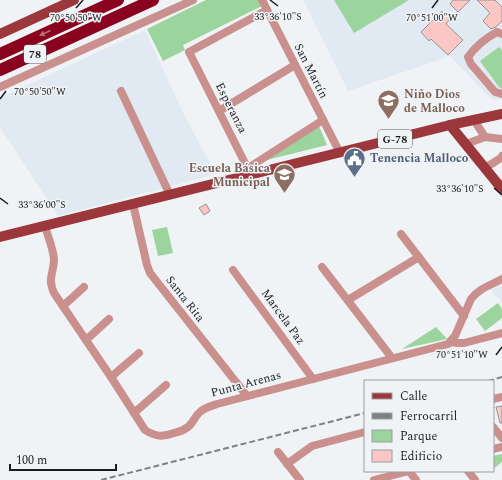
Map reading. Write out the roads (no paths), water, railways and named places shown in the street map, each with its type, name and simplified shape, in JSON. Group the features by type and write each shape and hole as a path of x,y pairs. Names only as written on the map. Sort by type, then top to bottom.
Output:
{"highway":[{"name":"78","path":"0,54 118,0"},
{"name":"78","path":"0,70 153,0"}],"main road":[{"path":"0,34 74,0"},
{"name":"G-78","path":"0,237 170,195 250,171 340,153 450,125 502,114"},
{"path":"450,125 502,188"}],"street":[{"path":"0,87 193,0"},
{"name":"San Martín","path":"262,0 340,153"},
{"name":"Esperanza","path":"250,171 189,52 267,10"},
{"path":"502,34 497,32 490,36 471,52 468,57 470,64 495,92 502,94"},
{"path":"219,111 295,65"},
{"path":"121,91 170,195"},
{"path":"250,171 323,120"},
{"path":"474,120 485,137"},
{"path":"466,144 485,137 502,139"},
{"path":"485,168 502,156"},
{"name":"Santa Rita","path":"133,204 150,273 247,396"},
{"name":"Punta Arenas","path":"45,226 54,260 50,278 52,288 145,430 151,434 163,436 181,432 188,427 199,412 206,408 247,396 444,345 450,342 464,343 502,333"},
{"path":"401,234 464,316"},
{"path":"348,300 418,257"},
{"path":"322,267 392,358"},
{"name":"Marcela Paz","path":"234,270 313,379"},
{"path":"450,342 455,336 475,294 502,279"},
{"path":"63,306 84,287"},
{"path":"86,340 109,319"},
{"path":"111,377 139,353"},
{"path":"134,413 166,385"},
{"path":"494,428 502,438"},
{"path":"287,464 314,445 364,432"},
{"path":"278,452 300,480"},
{"path":"374,480 405,472"},
{"path":"410,472 416,480"},
{"path":"469,472 475,480"}],"railway":[{"path":"492,380 502,377"},
{"path":"101,480 364,413"}],"place":[{"name":"Niño Dios de Malloco","path":"389,120"},
{"name":"Tenencia Malloco","path":"354,178"},
{"name":"Escuela Básica Municipal","path":"285,194"}]}
